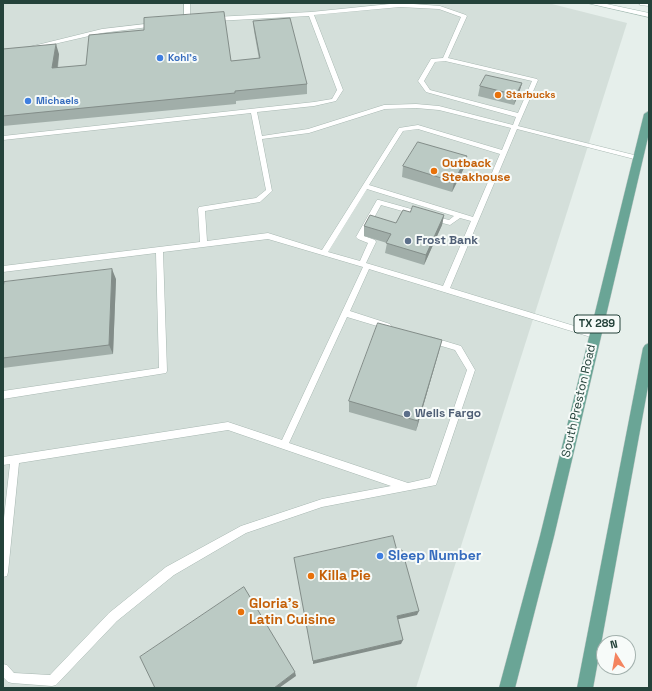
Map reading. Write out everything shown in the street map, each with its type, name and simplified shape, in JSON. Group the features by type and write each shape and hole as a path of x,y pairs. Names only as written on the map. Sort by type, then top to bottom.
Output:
{"main road":[{"name":"South Preston Road","path":"507,688 547,536 594,335 649,114"},
{"path":"586,688 649,352"}],"street":[{"path":"591,3 649,15"},
{"path":"643,3 649,4"}],"lane":[{"path":"181,3 186,5 187,22"},
{"path":"211,19 311,14 400,5 440,8 464,16 445,59"},
{"path":"3,138 254,111 314,104 334,100 340,90 311,14"},
{"path":"180,22 195,21"},
{"path":"18,49 102,31 159,24"},
{"path":"445,290 515,128 520,116 535,80 445,59 433,60 421,81 428,91 520,116"},
{"path":"258,138 308,131 384,107 416,106 439,108 638,158"},
{"path":"204,243 200,209 258,200 269,190 254,111"},
{"path":"324,253 401,129 418,127 504,153"},
{"path":"365,186 475,220"},
{"path":"284,445 345,313 364,265 373,241 360,237 375,217 379,202 450,222 459,215"},
{"path":"3,269 268,236 594,335"},
{"path":"3,395 163,371 159,249"},
{"path":"345,313 398,330"},
{"path":"3,669 12,678 52,681 113,617 170,571 244,529 322,503 433,482 471,370 458,348 420,337"},
{"path":"3,461 228,426 408,487"},
{"path":"3,572 15,459"}],"shaded area":[{"path":"3,3 548,3 627,23 416,688 3,688"}],"building":[{"path":"224,12 231,61 260,58 253,21 290,18 307,84 235,91 235,93 3,116 3,49 56,44 52,68 86,65 89,35 144,30 144,18"},
{"path":"486,75 522,83 516,95 480,86"},
{"path":"418,142 467,156 454,182 403,166"},
{"name":"Frost Bank","path":"413,206 444,215 426,255 386,243 391,234 364,226 370,215 396,223 403,210 410,212"},
{"path":"112,269 109,345 3,358 4,282"},
{"path":"378,323 442,340 418,421 349,401"},
{"path":"393,536 397,551 402,550 419,611 397,616 403,640 313,661 294,558"},
{"path":"244,587 295,672 274,688 155,688 140,657"}],"place":[{"name":"Kohl's","path":"160,58"},
{"name":"Starbucks","path":"498,95"},
{"name":"Michaels","path":"28,101"},
{"name":"Outback Steakhouse","path":"434,171"},
{"name":"Frost Bank","path":"408,241"},
{"name":"Wells Fargo","path":"407,414"},
{"name":"Sleep Number","path":"380,556"},
{"name":"Killa Pie","path":"311,576"},
{"name":"Gloria's Latin Cuisine","path":"241,612"}]}
